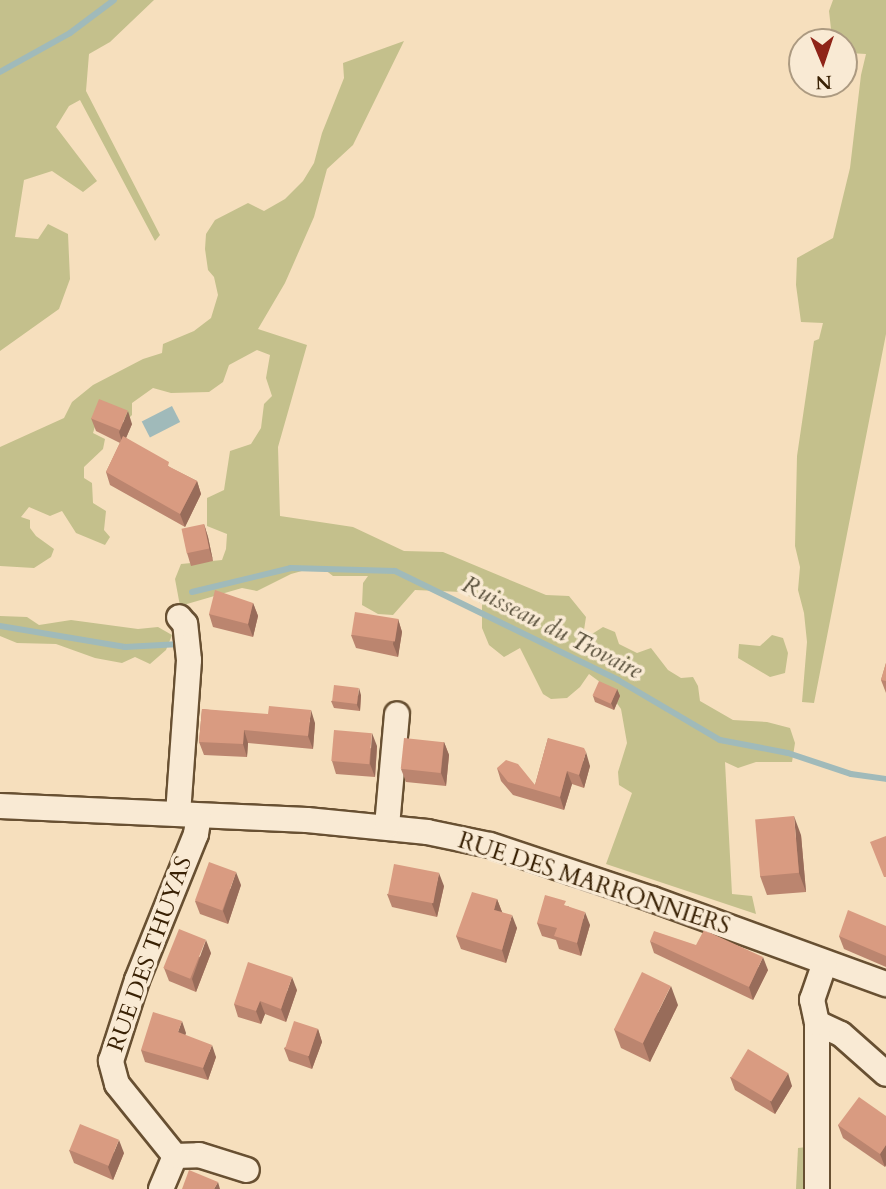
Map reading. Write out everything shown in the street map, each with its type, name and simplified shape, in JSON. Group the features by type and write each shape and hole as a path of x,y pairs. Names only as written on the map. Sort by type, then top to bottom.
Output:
{"street":[{"name":"RUE DES THUYAS","path":"175,1156 117,1084 111,1061 137,980 196,834 188,815 189,660 185,624 179,617"},
{"path":"387,826 397,714"},
{"name":"RUE DES MARRONNIERS","path":"0,806 387,826 489,845 652,899 886,984"},
{"path":"817,1189 809,1009 825,963"},
{"path":"809,1009 886,1074"},
{"path":"161,1189 175,1156 199,1156 247,1170"}],"shaded area":[{"path":"0,0 154,0 110,42 89,54 86,91 160,235 155,241 80,100 69,106 56,127 97,181 83,192 52,171 24,180 15,237 38,239 48,224 68,234 70,279 59,309 0,351"},
{"path":"833,0 886,0 886,334 814,703 802,702 807,642 798,590 800,567 795,546 797,456 814,341 819,339 823,323 801,322 796,285 797,258 833,238 850,168 866,54 858,54 858,28 831,28 829,11"},
{"path":"404,41 353,145 327,169 314,217 285,283 258,329 307,345 278,447 280,516 353,527 404,551 443,552 546,595 569,596 586,617 584,630 592,634 603,627 615,632 619,644 637,653 651,648 668,670 681,678 693,677 698,686 700,701 733,720 767,722 790,728 795,743 792,762 756,762 738,768 725,762 732,894 752,896 756,914 606,864 632,793 619,785 618,772 627,743 621,709 604,685 589,674 580,687 567,698 551,699 543,694 520,648 504,657 489,645 482,628 482,604 462,592 415,590 393,615 378,614 362,605 363,583 368,576 333,576 320,566 291,574 257,591 242,588 180,606 175,579 181,564 222,560 226,549 227,534 207,526 207,498 224,490 230,451 251,444 261,428 264,404 272,396 266,378 270,355 257,350 229,365 223,382 209,392 171,393 153,388 132,403 132,415 128,419 97,420 93,433 105,439 103,449 84,467 84,478 92,483 93,503 106,511 104,530 110,537 105,545 76,533 62,511 50,516 29,507 21,517 30,520 30,528 36,536 54,549 51,557 34,568 0,566 0,447 64,418 72,402 93,385 143,359 162,353 163,344 194,331 211,318 218,295 214,277 208,270 205,249 206,234 215,220 248,203 264,211 285,199 303,181 314,163 322,133 344,78 343,63"},
{"path":"0,616 27,617 39,625 71,620 138,629 158,627 172,635 166,650 150,664 135,657 122,663 95,658 56,644 17,643 0,636"},
{"path":"772,635 783,638 788,653 785,673 770,677 738,658 739,644 760,646"},
{"path":"807,1147 809,1189 796,1189 798,1148"}],"water":[{"path":"172,406 180,422 150,437 142,421"}],"building":[{"path":"99,399 128,411 120,430 91,418"},
{"path":"123,436 169,462 168,466 197,481 180,514 106,472"},
{"path":"204,524 209,548 187,553 182,529"},
{"path":"215,590 253,603 248,624 209,614"},
{"path":"355,612 398,619 395,642 351,635"},
{"path":"886,663 886,681 881,680"},
{"path":"599,681 617,689 611,704 592,696"},
{"path":"334,685 359,688 357,704 332,701"},
{"path":"269,706 311,710 308,736 244,730 243,744 199,742 202,709 268,714"},
{"path":"334,730 372,733 369,764 331,761"},
{"path":"404,738 444,742 441,773 401,769"},
{"path":"548,738 584,748 586,752 579,775 567,771 560,797 508,782 497,768 506,760 518,764 535,785"},
{"path":"794,816 799,873 760,876 755,819"},
{"path":"886,836 886,877 884,877 870,842"},
{"path":"209,862 236,872 222,910 195,901"},
{"path":"394,864 439,873 433,903 388,894"},
{"path":"472,892 497,899 494,910 512,915 502,950 456,936"},
{"path":"545,895 566,901 564,905 585,912 577,943 554,936 557,928 537,923"},
{"path":"848,910 886,926 886,956 839,936"},
{"path":"179,929 206,940 190,979 163,968"},
{"path":"704,930 763,957 749,987 650,941 654,931 696,945"},
{"path":"248,962 292,977 281,1009 260,1001 256,1011 234,1004"},
{"path":"642,972 671,986 643,1044 614,1030"},
{"path":"153,1012 182,1021 178,1032 212,1045 203,1068 141,1050"},
{"path":"294,1021 318,1029 309,1056 285,1049"},
{"path":"748,1049 788,1073 771,1101 731,1077"},
{"path":"859,1097 886,1116 886,1145 880,1154 838,1125"},
{"path":"80,1124 119,1140 108,1166 70,1150"},
{"path":"189,1170 218,1182 214,1189 182,1189"}],"waterway":[{"path":"0,72 70,33 114,0"},
{"name":"Ruisseau du Trovaire","path":"192,592 291,568 395,571 618,680 720,740 788,753 851,774 886,779"},
{"name":"Ruisseau du Trovaire","path":"0,626 125,647 180,644"}]}
